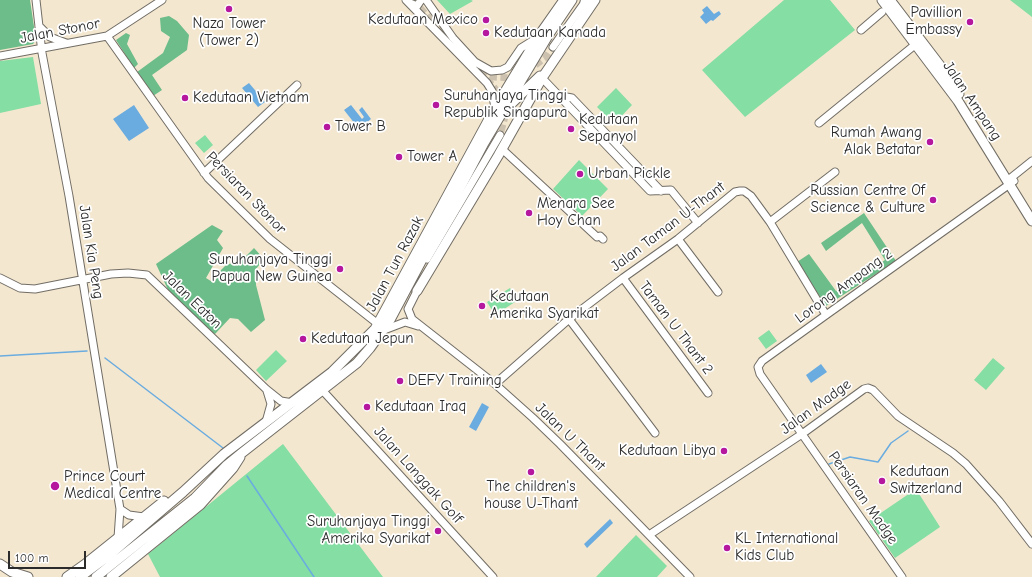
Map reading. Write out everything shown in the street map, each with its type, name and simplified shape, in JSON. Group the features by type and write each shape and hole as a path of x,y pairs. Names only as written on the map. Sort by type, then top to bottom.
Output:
{"main road":[{"name":"Jalan Tun Razak","path":"96,577 197,501 243,452 323,391 356,363 406,288 496,123 549,34 572,0"},
{"path":"417,291 502,149 543,75 595,0"},
{"name":"Jalan Ampang","path":"882,0 958,101 1032,210"},
{"name":"Jalan Ampang","path":"890,0 950,79 1011,181 1032,221"},
{"name":"Jalan Tun Razak","path":"80,577 107,557 183,492 216,461 293,403 346,359 381,327 495,108 538,37 562,1"},
{"path":"496,123 521,93 543,75"},
{"path":"62,577 67,577 118,538 171,494 216,461"},
{"path":"103,577 197,501"},
{"path":"111,577 197,501"},
{"path":"0,564 12,572 28,577"}],"street":[{"name":"Jalan Kia Peng","path":"36,0 42,48 120,509 118,538"},
{"name":"Jalan Stonor","path":"0,56 106,36 162,0"},
{"path":"407,1 416,6 421,0"},
{"path":"426,0 453,38 475,62 491,71 502,70 508,67 522,48 538,37"},
{"path":"407,1 488,83 492,91 495,108"},
{"path":"553,47 586,1"},
{"path":"860,30 882,12"},
{"path":"40,26 50,37 68,44"},
{"name":"Persiaran Stonor","path":"106,36 204,173 270,239 381,327"},
{"path":"819,123 916,44"},
{"path":"543,75 560,96 650,191 671,190 698,223"},
{"path":"204,173 297,84"},
{"path":"406,288 424,265 500,135"},
{"path":"502,149 597,237 600,236 603,239"},
{"name":"Lorong Ampang 2","path":"802,434 760,374 758,367 762,361 1011,181 1032,161"},
{"path":"770,222 835,172"},
{"name":"Jalan Taman U-Thant","path":"495,384 569,319 678,239 735,192 744,191 751,196 770,222 826,314"},
{"path":"678,239 718,292"},
{"name":"Jalan Eaton","path":"0,278 13,285 27,289 111,274 128,273 146,275 266,389 281,401 293,403"},
{"name":"Taman U Thant 2","path":"623,278 708,393"},
{"name":"Jalan U Thant","path":"417,291 409,306 408,312 412,319 495,384 560,444 690,577"},
{"path":"569,319 655,433"},
{"name":"Jalan U Thant","path":"381,327 405,322 422,328"},
{"path":"266,389 271,400 266,422"},
{"name":"Jalan Madge","path":"649,535 802,434 864,389 873,390 898,416 953,453 966,464 999,501 1032,544"},
{"name":"Jalan Langgak Golf","path":"323,391 493,577"},
{"name":"Persiaran Madge","path":"802,434 902,577"},
{"path":"120,509 129,515 144,517"}],"green space":[{"path":"0,0 30,0 36,40 33,44 0,50"},
{"path":"437,0 471,0 473,1 450,14"},
{"path":"784,0 830,0 855,30 745,117 702,70"},
{"path":"1010,0 1032,0 1032,17"},
{"path":"169,16 177,21 189,35 187,50 152,75 162,90 153,96 137,72 163,53 170,37 161,31 160,18"},
{"path":"126,33 130,35 127,44 138,64 134,68 116,40"},
{"path":"33,57 41,104 0,113 0,61"},
{"path":"616,88 632,105 614,124 597,107"},
{"path":"205,135 213,145 204,153 195,143"},
{"name":"Urban Pickle","path":"579,160 608,189 582,216 553,189"},
{"path":"864,213 896,261 826,306 797,262 809,254 836,291 885,260 862,223 826,251 821,243"},
{"path":"212,225 223,231 217,240 223,248 206,278 214,283 220,271 226,265 242,260 254,248 264,259 256,269 256,285 265,320 251,332 238,319 230,318 215,334 205,328 169,292 156,264"},
{"path":"510,288 518,300 495,315 487,302"},
{"path":"769,330 777,341 766,349 758,338"},
{"path":"276,350 287,361 266,381 256,370"},
{"path":"993,358 1005,368 986,390 974,380"},
{"path":"283,444 383,577 160,577 148,554"},
{"path":"916,489 940,527 895,558 869,521"},
{"path":"636,535 667,566 657,577 596,577"}],"water":[{"path":"707,6 714,14 719,11 721,14 713,21 711,20 706,24 700,17 704,13 702,10"},
{"path":"249,83 265,102 258,107 242,88"},
{"path":"134,105 149,128 129,141 113,119"},
{"path":"351,105 362,119 364,117 359,110 362,107 371,119 359,129 344,110"},
{"path":"821,364 827,372 811,383 806,375"},
{"path":"482,403 489,407 476,431 469,427"},
{"path":"610,519 613,523 587,548 584,544"}],"waterway":[{"path":"0,356 87,351"},
{"path":"105,358 223,448"},
{"path":"829,464 850,457 878,462 891,443 908,431"},
{"path":"247,476 314,577"}],"tunnel":[{"path":"413,0 435,25"},
{"path":"433,19 453,42"},
{"path":"527,71 545,58 553,47"},
{"path":"472,65 494,77 511,78 515,76"},
{"path":"487,79 502,97 507,109 500,135"}],"place":[{"name":"Naza Tower (Tower 2)","path":"229,9"},
{"name":"Kedutaan Mexico","path":"486,20"},
{"name":"Pavillion Embassy","path":"970,22"},
{"name":"Kedutaan Kanada","path":"486,33"},
{"name":"Kedutaan Vietnam","path":"185,98"},
{"name":"Suruhanjaya Tinggi Republik Singapura","path":"436,105"},
{"name":"Tower B","path":"327,127"},
{"name":"Kedutaan Sepanyol","path":"571,129"},
{"name":"Rumah Awang Alak Betatar","path":"930,142"},
{"name":"Tower A","path":"399,157"},
{"name":"Urban Pickle","path":"580,174"},
{"name":"Russian Centre Of Science & Culture","path":"933,200"},
{"name":"Menara See Hoy Chan","path":"529,213"},
{"name":"Suruhanjaya Tinggi Papua New Guinea","path":"340,269"},
{"name":"Kedutaan Amerika Syarikat","path":"482,306"},
{"name":"Kedutaan Jepun","path":"303,339"},
{"name":"DEFY Training","path":"400,381"},
{"name":"Kedutaan Iraq","path":"367,407"},
{"name":"Kedutaan Libya","path":"724,451"},
{"name":"The children's house U-Thant","path":"531,472"},
{"name":"Kedutaan Switzerland","path":"882,481"},
{"name":"Prince Court Medical Centre","path":"55,486"},
{"name":"Suruhanjaya Tinggi Amerika Syarikat","path":"438,531"},
{"name":"KL International Kids Club","path":"727,548"}]}
